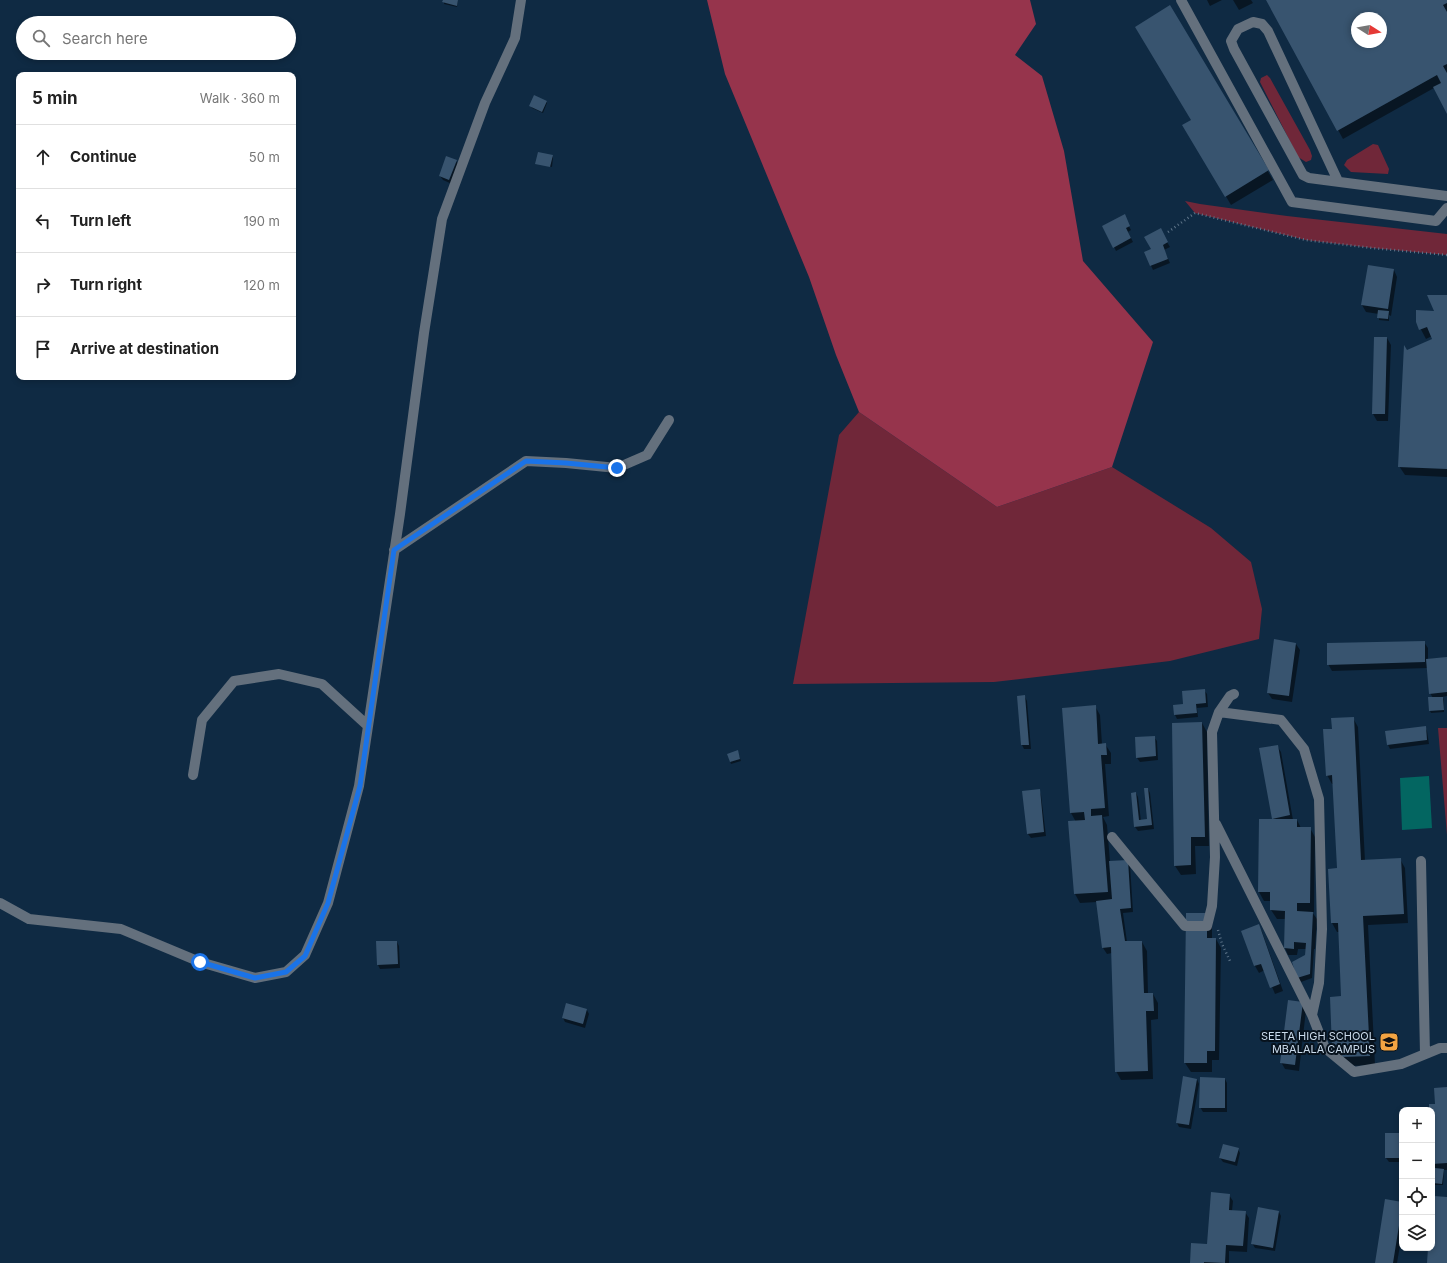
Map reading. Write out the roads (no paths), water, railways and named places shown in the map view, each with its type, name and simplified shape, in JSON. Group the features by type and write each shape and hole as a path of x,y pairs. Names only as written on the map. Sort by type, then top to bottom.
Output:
{"street":[{"path":"0,903 29,918 121,929 200,962 255,978 286,972 305,956 328,903 360,786 424,332 442,219 485,103 515,38 521,0"},
{"path":"1180,0 1292,202 1436,221 1447,208"},
{"path":"1338,182 1268,31 1262,24 1253,22 1238,29 1231,41 1234,49 1303,175 1309,178 1338,182 1447,196"},
{"path":"394,550 526,461 617,468 647,455 669,420"},
{"path":"193,775 202,720 234,681 279,674 322,684 368,726"},
{"path":"1112,837 1185,926 1207,926 1212,906 1215,857 1212,732 1219,712 1234,694"},
{"path":"1219,712 1281,720 1304,749 1319,799 1322,929 1319,983 1312,1016"},
{"path":"1214,820 1312,1016 1325,1048 1354,1072 1401,1064 1440,1048 1447,1048"},
{"path":"1420,861 1425,1054"}],"place":[{"name":"SEETA HIGH SCHOOL MBALALA CAMPUS","path":"1389,1042"}]}
